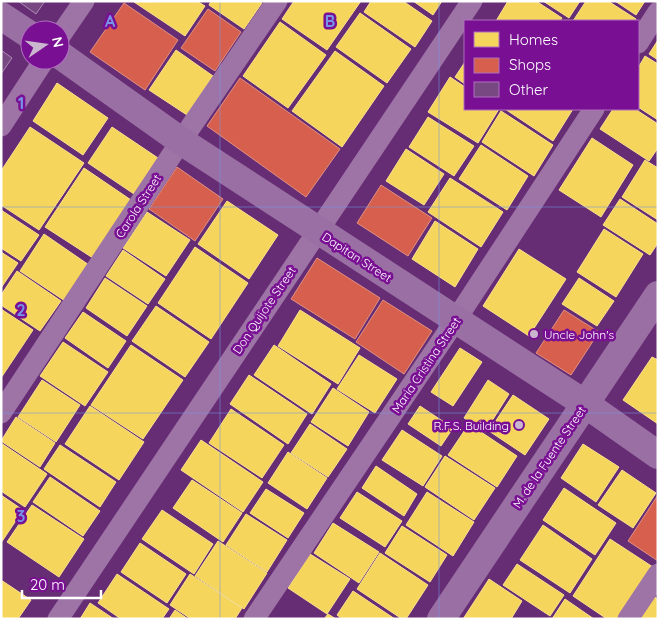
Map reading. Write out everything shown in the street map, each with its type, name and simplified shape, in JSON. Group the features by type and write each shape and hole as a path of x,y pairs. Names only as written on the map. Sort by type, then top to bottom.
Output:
{"street":[{"path":"70,21 84,1"},
{"name":"Carola Street","path":"1,413 181,141 277,1"},
{"name":"Don Quijote Street","path":"58,619 472,1"},
{"path":"639,41 658,12"},
{"path":"1,16 20,28"},
{"name":"Dapitan Street","path":"70,62 181,141 455,321 584,403 658,455"},
{"path":"1,126 37,70"},
{"name":"Maria Cristina Street","path":"254,619 455,321 593,110"},
{"name":"M. de la Fuente Street","path":"441,619 658,295"},
{"path":"628,619 658,574"}],"building: Homes":[{"path":"197,1 205,6 185,36 134,2"},
{"path":"211,1 259,1 262,3 244,29 209,5"},
{"path":"294,1 361,1 327,50 282,19"},
{"path":"371,1 403,1 432,21 415,47 364,12"},
{"path":"413,1 442,1 433,15"},
{"path":"508,1 536,1 562,18 561,20 497,20"},
{"path":"543,1 580,1 569,18"},
{"path":"586,1 608,1 636,19 636,20 574,20"},
{"path":"615,1 645,1 636,15"},
{"path":"360,13 411,49 387,83 336,47"},
{"path":"280,22 326,55 288,108 243,76"},
{"path":"658,40 658,60 649,54"},
{"path":"176,50 213,76 187,115 149,90"},
{"path":"335,51 384,86 342,147 292,111"},
{"path":"645,56 658,64 658,120 639,108 639,66"},
{"path":"464,64 464,83 455,77"},
{"path":"450,77 464,86 464,110 498,110 478,143 428,112"},
{"path":"57,83 108,118 83,155 33,121"},
{"path":"506,110 572,110 553,141"},
{"path":"612,110 637,110 658,124 658,148 649,161 600,129"},
{"path":"501,111 553,145 534,176 482,142"},
{"path":"428,117 474,146 454,176 409,147"},
{"path":"30,127 84,163 39,230 1,205 1,171"},
{"path":"112,127 158,158 134,194 88,163"},
{"path":"592,138 633,165 601,217 559,190"},
{"path":"481,145 528,176 507,210 459,179"},
{"path":"406,149 444,174 424,205 386,181"},
{"path":"645,160 658,168 658,220 622,197"},
{"path":"84,168 134,202 96,260 45,227"},
{"path":"450,178 503,212 481,247 428,212"},
{"path":"620,199 658,224 658,243 650,255 603,225"},
{"path":"227,201 278,235 249,279 198,244"},
{"path":"1,210 39,235 21,261 1,248"},
{"path":"147,212 190,240 166,276 123,248"},
{"path":"435,221 478,249 455,287 412,259"},
{"path":"604,229 643,254 616,297 577,272"},
{"path":"44,234 89,265 65,301 20,271"},
{"path":"195,247 248,283 211,339 158,303"},
{"path":"519,249 566,279 529,336 483,306"},
{"path":"123,250 165,279 148,304 106,276"},
{"path":"1,252 18,263 1,288"},
{"path":"17,271 61,301 40,331 1,305 1,295"},
{"path":"105,278 147,306 127,336 86,308"},
{"path":"579,278 614,301 597,326 562,304"},
{"path":"156,306 209,342 185,377 132,341"},
{"path":"1,309 33,330 1,378"},
{"path":"300,310 360,348 338,384 278,346"},
{"path":"83,312 126,341 108,368 65,338"},
{"path":"63,342 108,372 85,406 40,376"},
{"path":"131,345 183,380 143,439 91,405"},
{"path":"274,345 331,384 312,414 254,375"},
{"path":"460,348 482,362 453,406 431,392"},
{"path":"359,355 397,379 375,413 337,389"},
{"path":"652,357 658,360 658,424 623,400"},
{"path":"249,375 307,414 288,444 230,404"},
{"path":"42,380 80,405 56,442 18,417"},
{"path":"488,380 509,394 485,432 464,418"},
{"path":"333,388 369,412 348,446 311,422"},
{"name":"R.F.S. Building","path":"513,395 549,419 525,455 489,431"},
{"path":"90,406 144,442 119,480 65,444"},
{"path":"420,406 453,428 441,446 408,424"},
{"path":"231,409 284,445 262,478 209,443"},
{"path":"16,417 55,443 40,467 1,441"},
{"path":"310,424 347,449 328,477 291,453"},
{"path":"469,424 517,456 497,487 448,455"},
{"path":"402,430 442,456 423,486 382,460"},
{"path":"201,440 263,482 243,512 181,470"},
{"path":"1,443 47,474 25,507 1,491"},
{"path":"583,444 619,467 596,502 561,478"},
{"path":"60,445 116,482 100,507 44,469"},
{"path":"288,452 327,478 307,509 268,483"},
{"path":"445,456 495,488 474,520 425,487"},
{"path":"376,466 417,494 404,516 362,488"},
{"path":"622,470 656,493 633,528 598,505"},
{"path":"50,477 100,511 83,536 33,502"},
{"path":"192,480 242,513 223,542 173,508"},
{"path":"564,488 616,523 595,555 543,520"},
{"path":"266,489 304,513 288,538 250,513"},
{"path":"357,492 402,521 385,547 340,518"},
{"path":"427,492 474,522 453,556 406,525"},
{"path":"1,495 23,510 1,543"},
{"path":"32,505 84,539 59,577 7,542"},
{"path":"162,510 213,544 194,574 142,539"},
{"path":"246,514 287,540 267,572 226,545"},
{"path":"333,523 379,552 359,583 314,553"},
{"path":"543,525 592,559 570,593 520,560"},
{"path":"402,526 447,555 430,582 385,553"},
{"path":"610,539 656,569 623,619 607,619 573,596"},
{"path":"218,541 267,573 244,609 195,576"},
{"path":"140,543 186,574 167,603 121,572"},
{"path":"380,553 428,585 406,619 402,619 357,589"},
{"path":"310,554 350,579 327,614 288,588"},
{"path":"517,564 564,595 550,616 503,585"},
{"path":"117,574 169,609 162,619 121,619 98,603"},
{"path":"190,574 242,608 235,619 191,619 170,605"},
{"path":"489,579 522,601 511,619 463,619"},
{"path":"1,580 31,600 18,619 1,619"},
{"path":"353,591 395,619 342,619 337,615"},
{"path":"653,596 658,599 658,619 638,619"},
{"path":"565,599 594,619 552,619"},
{"path":"90,603 114,619 80,619"},
{"path":"175,610 188,619 169,619"},
{"path":"328,614 336,619 324,619"}],"building: Shops":[{"path":"124,3 178,40 145,90 90,52"},
{"path":"208,9 241,32 215,71 181,48"},
{"path":"240,78 340,149 306,197 207,126"},
{"path":"177,167 223,199 195,241 149,209"},
{"path":"381,185 432,218 408,256 357,223"},
{"path":"317,258 380,298 355,339 291,299"},
{"path":"383,300 432,331 404,374 356,342"},
{"path":"564,310 599,332 571,375 536,353"},
{"path":"658,495 658,561 628,541"}],"building: Other":[{"path":"18,1 45,1 36,14"},
{"path":"1,50 12,58 1,74"}],"place":[{"name":"Uncle John's","path":"534,334"},
{"name":"R.F.S. Building","path":"519,425"}]}
